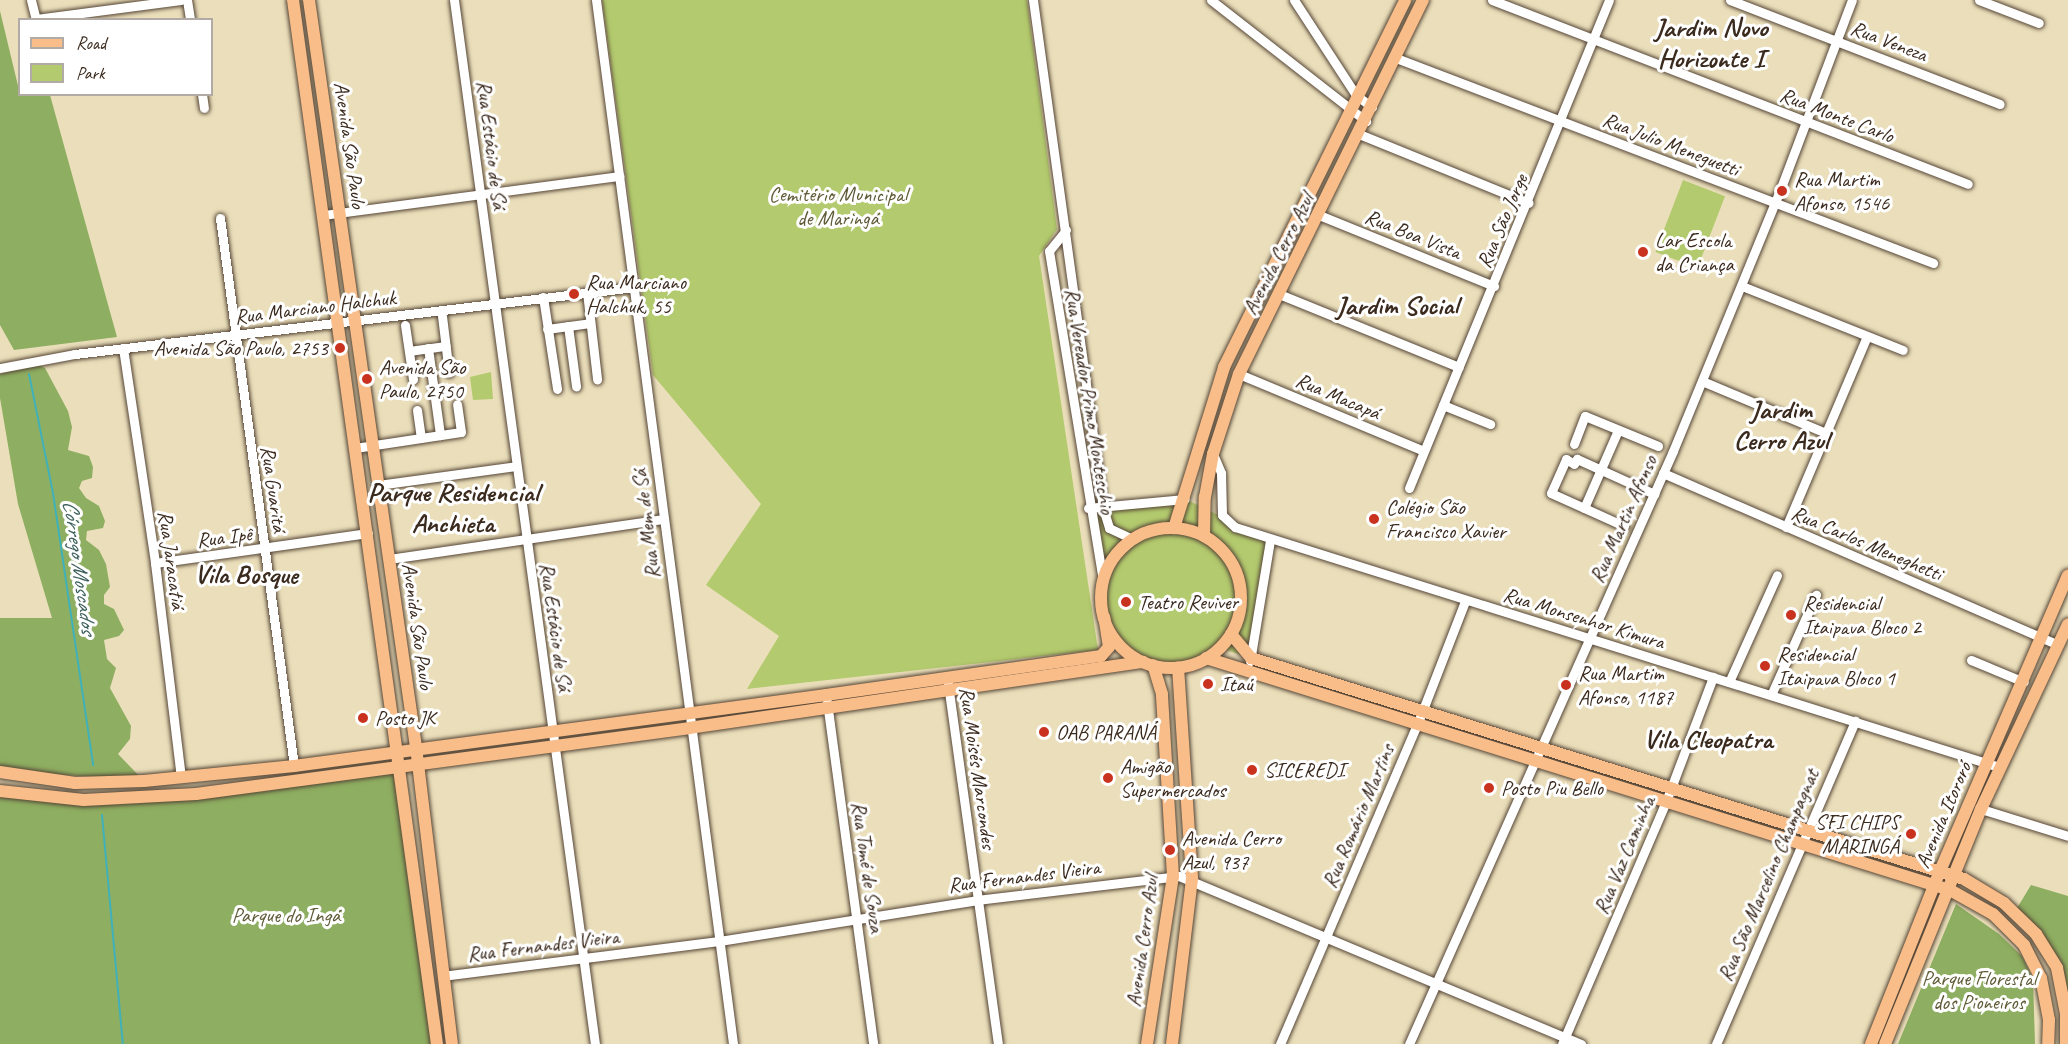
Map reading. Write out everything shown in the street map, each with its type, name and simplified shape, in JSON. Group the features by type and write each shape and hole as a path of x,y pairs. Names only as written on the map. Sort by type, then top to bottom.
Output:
{"main road":[{"name":"Avenida São Paulo","path":"294,0 437,1044"},
{"name":"Avenida São Paulo","path":"309,0 416,747 452,1044"},
{"name":"Avenida Cerro Azul","path":"1174,528 1185,499 1224,367 1356,95 1405,0"},
{"path":"1411,0 1410,10 1417,13"},
{"name":"Avenida Cerro Azul","path":"1204,536 1205,497 1213,454 1239,374 1366,121 1423,0"},
{"path":"1213,406 1227,411"},
{"path":"0,772 75,783 126,783 294,766 398,749 554,733 826,695 947,675 1101,656 1109,647 1102,582 1114,558 1133,539 1151,530 1174,528 1204,536 1219,547 1238,579 1238,616 1231,633 1206,658 1178,667 1148,663 418,766 129,800 84,800 0,791"},
{"name":"Avenida Itororó","path":"1871,1044 1940,871 1986,763 2024,682 2068,575"},
{"path":"1104,617 1126,651 1148,663"},
{"name":"Avenida Itororó","path":"1885,1044 1999,767 2068,624"},
{"path":"1231,633 1251,658 1670,791 1955,875 1990,894 2036,934 2057,968 2066,1014 2066,1044"},
{"path":"1206,658 1532,763 1950,890 1993,914 2029,953 2046,998 2048,1044"},
{"name":"Avenida Cerro Azul","path":"1147,1044 1173,876 1162,694 1148,663"},
{"name":"Avenida Cerro Azul","path":"1172,1044 1192,878 1178,667"}],"street":[{"path":"31,0 36,18"},
{"path":"44,18 181,0"},
{"path":"187,0 190,18"},
{"name":"Rua Estácio de Sá","path":"454,0 595,1044"},
{"name":"Rua Mem de Sá","path":"596,0 635,287 689,728 732,1044"},
{"name":"Rua Vereador Primo Monteschio","path":"1033,0 1103,508 1109,528 1133,539"},
{"path":"1211,0 1366,121"},
{"path":"1294,0 1356,95 1372,107"},
{"name":"Rua Monte Carlo","path":"1492,0 1968,184"},
{"name":"Rua São Jorge","path":"1409,488 1563,121 1609,0"},
{"name":"Rua Veneza","path":"1730,0 2000,104"},
{"name":"Rua Martin Afonso","path":"1409,1044 1538,748 1590,638 1663,473 1742,286 1852,0"},
{"path":"1979,0 2039,23"},
{"name":"Rua Julio Meneguetti","path":"1396,58 1933,263"},
{"path":"202,96 204,108"},
{"path":"1359,134 1529,203"},
{"path":"323,215 619,176"},
{"name":"Rua Boa Vista","path":"1319,215 1494,286"},
{"name":"Rua Guaritá","path":"220,218 294,766"},
{"name":"Rua Vereador Primo Monteschio","path":"1066,230 1049,251 1088,508 1102,582"},
{"path":"1742,286 1903,350"},
{"name":"Rua Marciano Halchuk","path":"0,368 123,348 635,287"},
{"path":"587,292 597,380"},
{"path":"1279,294 1459,367"},
{"path":"543,297 558,389"},
{"path":"442,316 448,373"},
{"path":"547,328 590,323"},
{"path":"405,326 413,379"},
{"path":"568,326 576,386"},
{"path":"1786,527 1868,336"},
{"path":"409,351 446,346"},
{"name":"Rua Jaracatiá","path":"123,348 155,563 181,777"},
{"path":"428,348 440,435"},
{"name":"Rua Macapá","path":"1239,374 1424,451"},
{"path":"1702,381 1826,433"},
{"path":"355,448 461,432 457,404"},
{"path":"1443,405 1490,424"},
{"path":"417,410 421,438"},
{"path":"1574,444 1585,416 1658,446"},
{"path":"1584,508 1618,430"},
{"name":"Rua Monsenhor Kimura","path":"1213,454 1221,473 1222,514 1235,527 1270,540 1999,767"},
{"path":"1624,526 1551,493 1566,459 1574,464 1577,459 1654,494"},
{"path":"378,484 516,466"},
{"name":"Rua Carlos Meneghetti","path":"1663,473 2058,645"},
{"path":"1088,508 1185,499"},
{"path":"389,559 664,519"},
{"name":"Rua Ipê","path":"155,563 265,550 368,533"},
{"path":"1247,672 1270,540"},
{"path":"1730,682 1777,575"},
{"path":"1772,695 1816,595"},
{"name":"Rua Romário Martins","path":"1280,1044 1417,725 1465,601"},
{"path":"1971,660 2024,682"},
{"name":"Rua Moisés Marcondes","path":"947,675 998,1044"},
{"name":"Rua Vaz Caminha","path":"1564,1041 1665,804 1713,677"},
{"name":"Rua Tomé de Souza","path":"826,695 873,1044"},
{"name":"Rua São Marcelino Champagnat","path":"1716,1044 1805,832 1855,721"},
{"path":"1981,809 2068,836"},
{"name":"Rua Fernandes Vieira","path":"442,976 719,941 977,900 1173,876 1192,878 1327,935 1434,985 1564,1041 1581,1044"}],"green space":[{"name":"Cemitério Municipal de Maringá","path":"602,0 1027,0 1057,229 1039,256 1098,650 747,689 779,636 706,585 761,504 653,375"},
{"path":"0,11 18,86 18,96 50,96 117,337 14,350 0,325"},
{"path":"1683,180 1725,196 1697,268 1655,252"},
{"path":"39,365 45,368 68,411 72,427 68,450 89,456 93,467 92,478 82,481 79,488 86,498 99,506 105,521 103,528 87,531 86,540 99,550 106,564 110,587 104,595 104,604 114,609 124,630 119,636 104,640 107,659 116,668 110,688 131,726 130,739 118,754 144,781 0,770 0,618 52,618 18,504 0,398 0,374"},
{"path":"491,372 493,399 473,400 470,377"},
{"path":"1185,499 1270,540 1251,658 1220,648 1193,664 1153,665 1126,651 1104,617 1103,582 1088,508"},
{"name":"Parque do Ingá","path":"399,771 434,1044 0,1044 0,793 83,802"},
{"name":"Parque Florestal dos Pioneiros","path":"2031,885 2068,896 2068,1044 2057,968 2014,913"},
{"name":"Parque Florestal dos Pioneiros","path":"1956,904 1999,934 2022,956 2033,980 2035,1044 1898,1044"}],"waterway":[{"name":"Córrego Moscados","path":"29,374 53,493 93,765"},
{"name":"Córrego Moscados","path":"102,815 123,1044"}],"place":[{"name":"Rua Martim Afonso, 1546","path":"1782,191"},
{"name":"Lar Escola da Criança","path":"1643,252"},
{"name":"Rua Marciano Halchuk, 55","path":"574,294"},
{"name":"Avenida São Paulo, 2753","path":"340,348"},
{"name":"Avenida São Paulo, 2750","path":"367,379"},
{"name":"Colégio São Francisco Xavier","path":"1374,519"},
{"name":"Teatro Reviver","path":"1126,602"},
{"name":"Residencial Itaipava Bloco 2","path":"1791,615"},
{"name":"Residencial Itaipava Bloco 1","path":"1765,666"},
{"name":"Itaú","path":"1208,684"},
{"name":"Rua Martim Afonso, 1187","path":"1566,685"},
{"name":"Posto JK","path":"363,718"},
{"name":"OAB PARANÁ","path":"1044,732"},
{"name":"SICEREDI","path":"1252,770"},
{"name":"Amigão Supermercados","path":"1108,778"},
{"name":"Posto Piu Bello","path":"1489,788"},
{"name":"SFI CHIPS MARINGÁ","path":"1911,834"},
{"name":"Avenida Cerro Azul, 937","path":"1170,850"}],"district":[{"name":"Jardim Novo Horizonte I","path":"1711,42"},
{"name":"Jardim Social","path":"1397,306"},
{"name":"Jardim Cerro Azul","path":"1781,424"},
{"name":"Parque Residencial Anchieta","path":"453,508"},
{"name":"Vila Bosque","path":"246,575"},
{"name":"Vila Cleopatra","path":"1708,740"}]}
